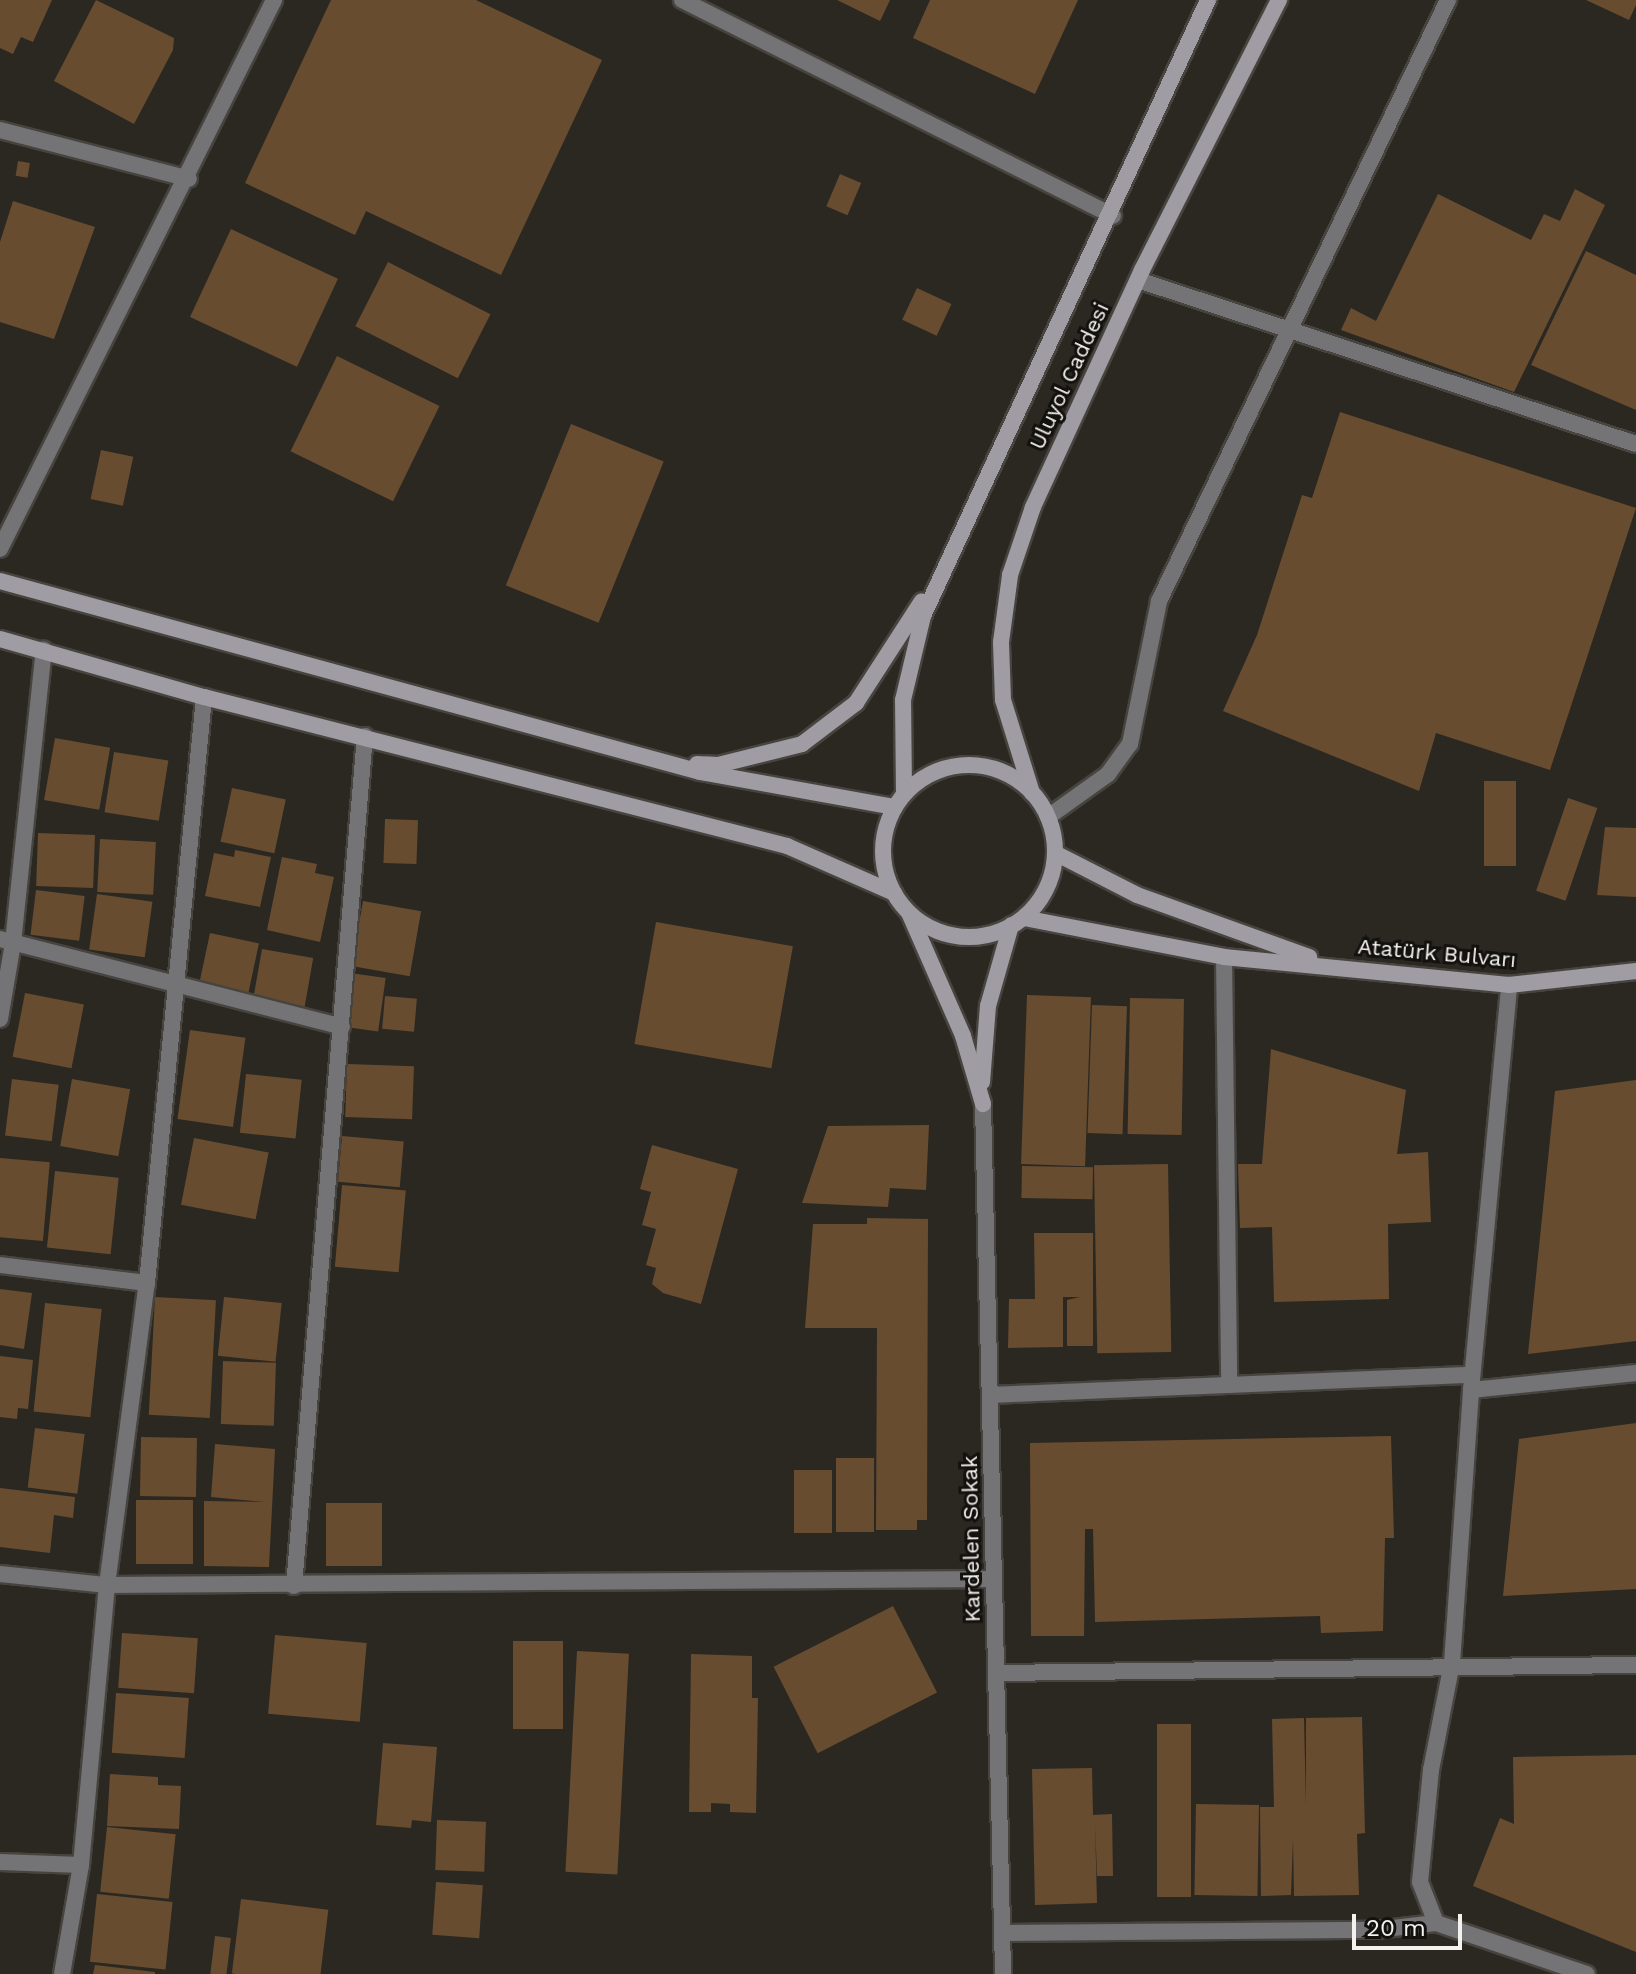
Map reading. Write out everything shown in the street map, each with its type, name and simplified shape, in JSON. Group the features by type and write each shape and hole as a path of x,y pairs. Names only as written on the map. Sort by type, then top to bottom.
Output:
{"main road":[{"name":"Uluyol Caddesi","path":"900,800 903,700 923,616 1113,216 1208,0"},
{"name":"Uluyol Caddesi","path":"1032,793 1003,700 1001,642 1010,575 1033,507 1138,280 1279,0"},
{"path":"666,762 718,765 802,744 856,703 946,567"},
{"path":"0,581 666,762 833,799 900,800"},
{"path":"0,639 204,697 787,846 894,893"},
{"path":"954,766 983,766 1010,775 1032,793 1048,817 1055,853 1051,878 1018,922 988,1006 983,1104 963,1036 907,911 885,874 882,845 900,800 927,775 954,766"},
{"path":"1055,853 1137,895 1329,964"},
{"path":"907,911 942,934 971,938 1018,922 1224,957 1329,964"},
{"name":"Atatürk Bulvarı","path":"1329,964 1509,985 1636,971"}],"street":[{"path":"0,549 189,179 274,0"},
{"path":"682,0 1113,216"},
{"path":"1048,817 1108,774 1130,744 1159,601 1448,0"},
{"path":"0,130 189,179"},
{"path":"1138,280 1636,444"},
{"path":"0,1019 44,650"},
{"path":"62,1974 81,1865 107,1585 147,1283 179,987 204,697"},
{"path":"294,1586 365,736"},
{"path":"7,941 342,1027"},
{"path":"1224,957 1229,1385"},
{"path":"1436,1923 1420,1882 1431,1770 1452,1663 1472,1383 1509,985"},
{"name":"Kardelen Sokak","path":"983,1104 1003,1974"},
{"path":"0,1265 147,1283"},
{"path":"990,1395 1229,1385 1472,1383 1636,1373"},
{"path":"0,1574 107,1585 294,1586 994,1579"},
{"path":"996,1673 1452,1663 1636,1665"},
{"path":"0,1862 81,1865"},
{"path":"1003,1933 1376,1930 1436,1923 1587,1974"}],"building":[{"path":"0,0 52,0 33,42 21,37 13,54 0,48"},
{"path":"96,0 174,38 173,50 134,124 54,81"},
{"path":"331,0 476,0 602,60 501,275 366,211 355,235 245,183"},
{"path":"837,0 890,0 880,21"},
{"path":"930,0 1078,0 1035,94 913,38"},
{"path":"1586,0 1636,0 1636,5 1629,20"},
{"path":"18,161 30,163 28,178 16,176"},
{"path":"840,174 861,183 847,215 826,206"},
{"path":"1575,189 1605,205 1514,392 1341,330 1351,308 1376,321 1438,194 1531,240 1544,214 1560,221"},
{"path":"13,201 95,227 54,339 0,322 0,242"},
{"path":"231,229 338,279 297,367 190,317"},
{"path":"1586,251 1636,275 1636,410 1531,365"},
{"path":"388,262 490,314 458,378 355,326"},
{"path":"917,288 951,304 937,336 902,320"},
{"path":"337,356 439,406 393,501 291,451"},
{"path":"1340,412 1636,508 1550,770 1436,733 1419,791 1223,711 1257,635 1302,495 1312,498"},
{"path":"571,424 664,461 599,623 506,585"},
{"path":"101,450 133,457 123,506 91,499"},
{"path":"55,738 110,748 99,810 44,800"},
{"path":"114,752 168,761 159,821 104,812"},
{"path":"1484,781 1516,781 1516,866 1484,866"},
{"path":"232,788 286,799 274,853 221,842"},
{"path":"1568,798 1597,808 1565,901 1536,891"},
{"path":"385,819 418,820 416,864 383,863"},
{"path":"1605,827 1636,828 1636,897 1597,895"},
{"path":"38,833 95,835 93,888 36,886"},
{"path":"100,839 156,842 153,895 97,892"},
{"path":"235,850 271,857 260,907 205,896 214,853 234,857"},
{"path":"282,857 317,864 315,873 334,877 320,942 267,930"},
{"path":"36,890 85,896 79,941 31,935"},
{"path":"97,894 152,902 145,957 89,949"},
{"path":"363,901 421,911 410,976 352,966"},
{"path":"656,922 793,946 771,1068 634,1044"},
{"path":"210,933 259,943 247,998 198,988"},
{"path":"262,949 313,958 305,1007 253,998"},
{"path":"350,973 386,978 378,1031 342,1026"},
{"path":"25,993 84,1004 71,1068 13,1057"},
{"path":"1027,995 1091,997 1085,1166 1021,1164"},
{"path":"385,996 417,999 414,1032 382,1029"},
{"path":"1130,998 1184,999 1182,1135 1128,1134"},
{"path":"1092,1005 1127,1006 1123,1134 1088,1133"},
{"path":"190,1030 245,1038 233,1127 177,1119"},
{"path":"1271,1049 1406,1090 1397,1154 1428,1152 1431,1222 1388,1224 1389,1299 1274,1302 1272,1227 1240,1228 1238,1164 1262,1164"},
{"path":"347,1064 414,1066 412,1119 345,1117"},
{"path":"246,1074 302,1080 296,1139 240,1133"},
{"path":"12,1079 59,1085 52,1141 5,1136"},
{"path":"72,1079 130,1089 118,1156 60,1146"},
{"path":"1636,1080 1636,1341 1528,1354 1555,1091"},
{"path":"929,1125 926,1190 890,1188 888,1207 802,1203 828,1126"},
{"path":"342,1136 404,1141 400,1187 338,1182"},
{"path":"194,1138 269,1153 256,1219 181,1205"},
{"path":"652,1145 738,1169 701,1304 663,1293 652,1284 656,1268 646,1265 656,1229 642,1225 651,1192 640,1189"},
{"path":"0,1158 50,1162 43,1241 0,1237"},
{"path":"1168,1164 1171,1352 1097,1353 1094,1165"},
{"path":"1022,1166 1093,1167 1092,1199 1021,1198"},
{"path":"55,1171 119,1178 111,1254 47,1248"},
{"path":"342,1185 406,1191 399,1272 335,1267"},
{"path":"867,1218 928,1219 927,1520 917,1520 917,1530 876,1530 877,1328 805,1328 813,1224 867,1224"},
{"path":"1034,1233 1093,1233 1093,1346 1067,1346 1067,1300 1080,1297 1063,1297 1063,1347 1008,1348 1009,1299 1035,1299"},
{"path":"0,1289 32,1293 24,1349 0,1345"},
{"path":"155,1297 216,1300 210,1418 149,1415"},
{"path":"224,1297 282,1303 276,1362 218,1356"},
{"path":"45,1303 102,1309 90,1417 34,1411"},
{"path":"0,1356 33,1360 28,1409 18,1408 17,1419 0,1417"},
{"path":"223,1361 276,1363 274,1426 221,1424"},
{"path":"1636,1423 1636,1589 1503,1596 1519,1439"},
{"path":"35,1428 85,1434 77,1494 28,1488"},
{"path":"1391,1436 1394,1538 1385,1538 1383,1631 1321,1633 1320,1616 1095,1622 1093,1529 1085,1529 1084,1636 1031,1636 1030,1443"},
{"path":"141,1437 197,1438 196,1497 140,1496"},
{"path":"215,1444 275,1449 269,1567 204,1566 204,1501 265,1502 211,1497"},
{"path":"836,1458 874,1458 874,1532 836,1532"},
{"path":"794,1470 832,1470 832,1533 794,1533"},
{"path":"0,1488 75,1497 73,1518 54,1515 50,1553 0,1547"},
{"path":"136,1500 193,1500 193,1564 136,1564"},
{"path":"326,1503 382,1503 382,1566 326,1566"},
{"path":"893,1606 937,1692 818,1753 774,1667"},
{"path":"122,1633 198,1638 194,1693 118,1688"},
{"path":"275,1635 367,1643 360,1722 268,1714"},
{"path":"513,1641 563,1641 563,1729 513,1729"},
{"path":"577,1651 629,1654 617,1874 565,1872"},
{"path":"691,1654 752,1656 752,1698 758,1698 756,1813 730,1812 730,1804 711,1803 711,1812 689,1812"},
{"path":"116,1693 189,1698 185,1758 112,1753"},
{"path":"1362,1717 1365,1833 1357,1834 1359,1895 1294,1896 1293,1840 1291,1895 1261,1896 1260,1807 1274,1807 1272,1719 1304,1718 1306,1806 1306,1718"},
{"path":"1157,1724 1191,1724 1191,1897 1157,1897"},
{"path":"383,1743 437,1747 431,1822 412,1820 411,1828 376,1825"},
{"path":"1636,1755 1636,1952 1473,1886 1500,1818 1514,1824 1513,1757"},
{"path":"1092,1768 1093,1815 1112,1814 1113,1876 1097,1876 1095,1822 1097,1903 1035,1905 1032,1769"},
{"path":"110,1774 158,1777 158,1785 181,1786 179,1829 107,1826"},
{"path":"1196,1804 1259,1805 1257,1896 1194,1895"},
{"path":"437,1820 486,1822 484,1872 435,1870"},
{"path":"107,1827 176,1834 169,1899 100,1892"},
{"path":"436,1882 483,1885 479,1938 432,1935"},
{"path":"97,1894 173,1902 165,1970 90,1962"},
{"path":"241,1899 328,1910 320,1974 232,1973"},
{"path":"215,1936 231,1938 226,1974 210,1974"},
{"path":"95,1965 155,1972 155,1974 93,1974"}]}
